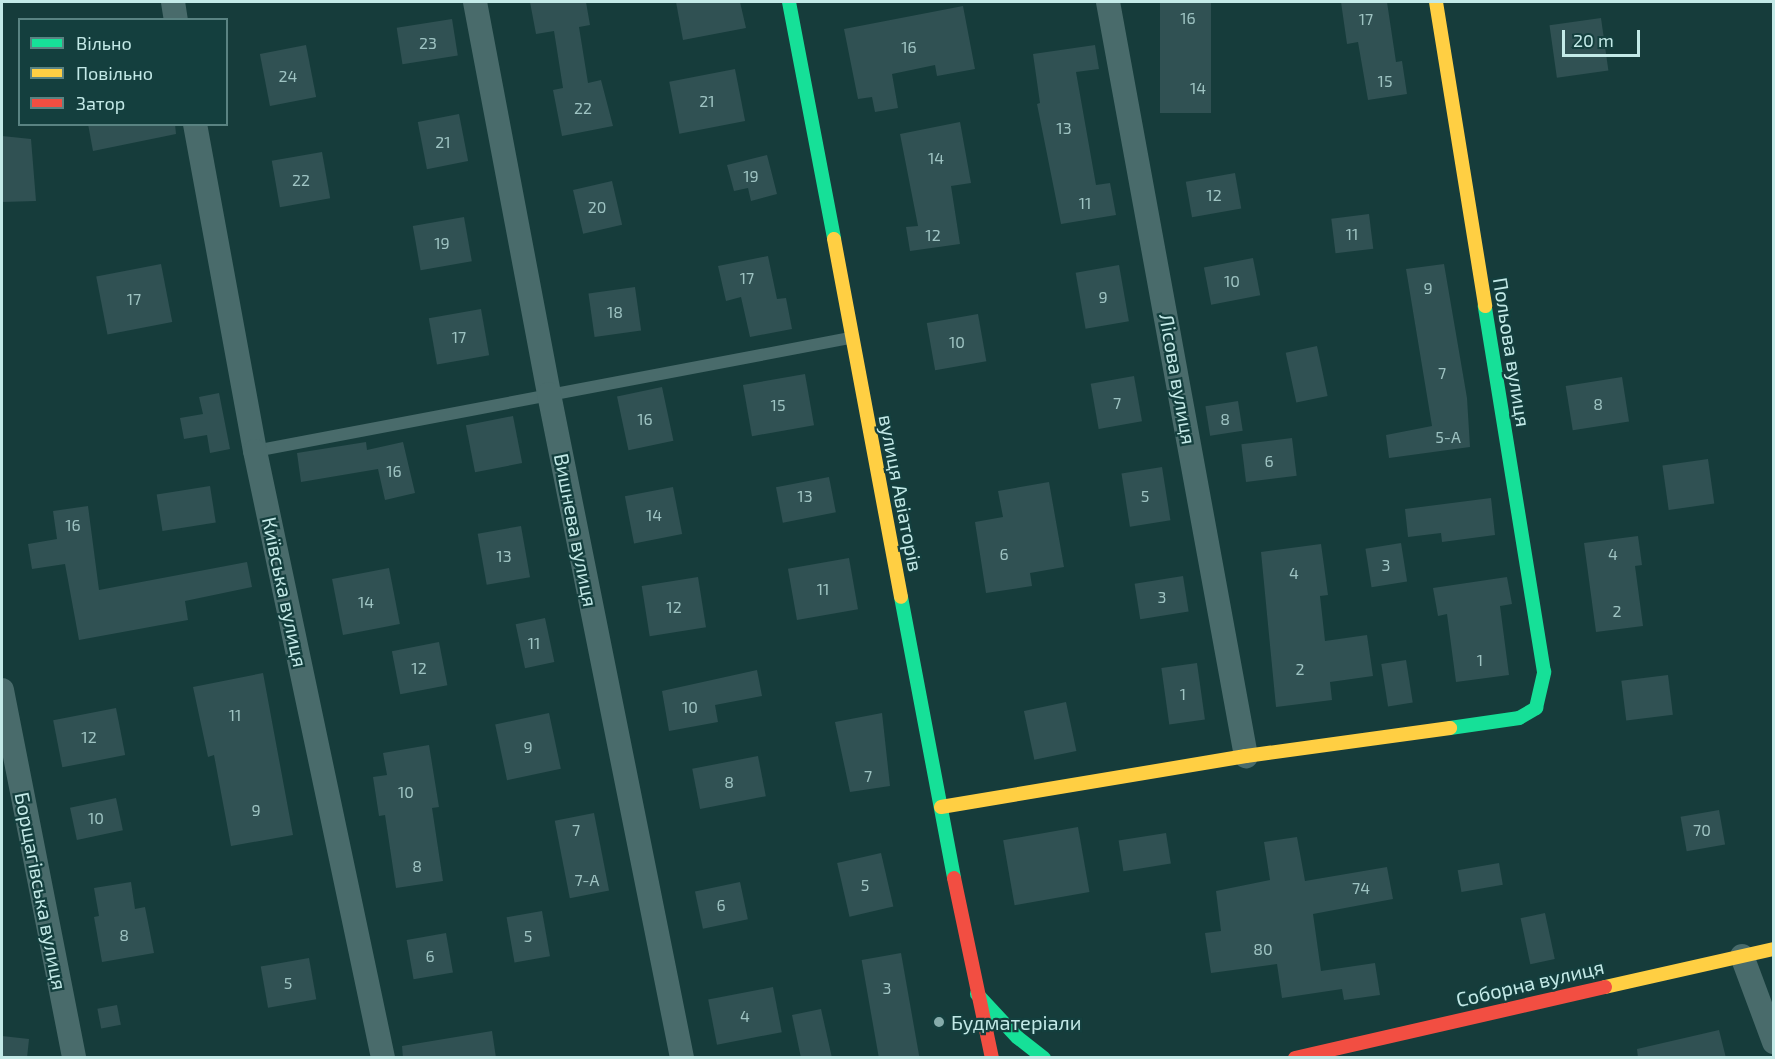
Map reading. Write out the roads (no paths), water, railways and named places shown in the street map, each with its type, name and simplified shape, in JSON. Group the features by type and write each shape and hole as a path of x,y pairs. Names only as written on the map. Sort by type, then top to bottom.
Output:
{"main road":[{"name":"вулиця Авіаторів","path":"789,2 975,992 992,1058"},
{"name":"Польова вулиця","path":"1246,756 1519,718 1536,708 1544,672 1436,2"},
{"path":"941,807 1246,756"},
{"name":"Соборна вулиця","path":"1295,1058 1773,949"},
{"path":"975,992 1017,1037 1044,1058"}],"street":[{"path":"173,2 176,18"},
{"name":"Вишнева вулиця","path":"475,2 549,394 682,1058"},
{"name":"Лісова вулиця","path":"1108,2 1246,756"},
{"name":"Київська вулиця","path":"195,126 255,451 383,1058"},
{"name":"Борщагівська вулиця","path":"2,690 74,1058"},
{"path":"1742,956 1773,1042"}],"lane":[{"path":"255,451 851,338"}],"place":[{"name":"Будматеріали","path":"939,1022"}]}
